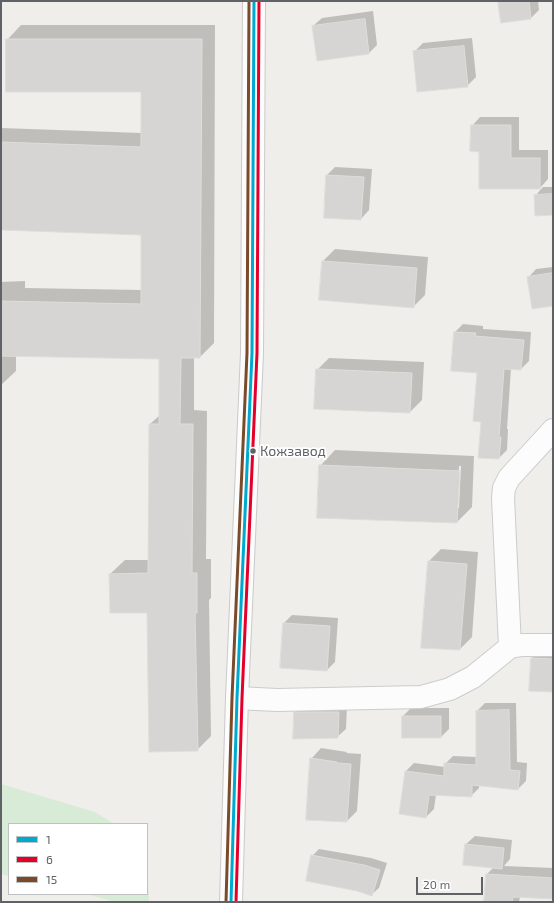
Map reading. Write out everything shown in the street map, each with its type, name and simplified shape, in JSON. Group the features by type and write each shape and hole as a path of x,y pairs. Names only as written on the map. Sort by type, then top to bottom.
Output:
{"main road":[{"path":"231,902 236,698 252,354 254,1"},
{"path":"510,647 503,498 504,488 509,478 553,430"},
{"path":"236,698 278,700 421,697 450,689 473,677 510,647 522,645 553,645"}],"green space":[{"path":"1,784 95,812 112,823 8,823 8,876 1,874"},
{"path":"148,884 149,902 112,901 90,895 148,895"}],"building":[{"path":"498,1 529,1 531,19 501,23"},
{"path":"365,19 369,54 317,61 312,26"},
{"path":"6,39 202,39 200,358 181,358 180,424 193,424 192,573 197,573 197,613 195,613 198,751 149,752 147,613 110,613 109,574 148,573 149,424 159,424 159,359 1,356 1,301 141,304 141,235 1,230 1,142 141,147 141,92 6,92"},
{"path":"464,46 468,87 417,92 413,51"},
{"path":"471,125 511,125 511,158 540,158 540,189 479,189 479,152 470,151"},
{"path":"326,175 364,177 361,220 324,218"},
{"path":"553,194 553,215 535,216 534,195"},
{"path":"322,261 417,268 414,308 319,300"},
{"path":"553,273 553,306 532,309 527,277"},
{"path":"454,332 476,333 475,336 524,340 521,370 504,369 499,437 501,437 499,459 478,458 481,422 473,421 477,373 451,371"},
{"path":"316,369 412,373 410,413 314,409"},
{"path":"319,465 460,471 457,523 317,518"},
{"path":"428,561 467,564 460,650 421,648"},
{"path":"283,623 330,626 327,671 280,668"},
{"path":"531,658 553,659 553,692 529,691"},
{"path":"509,710 510,770 520,771 518,790 472,785 472,797 429,795 426,818 399,814 405,771 444,776 444,763 476,765 476,711"},
{"path":"294,712 339,712 338,738 293,739"},
{"path":"402,716 441,716 441,738 402,738"},
{"path":"310,758 351,764 347,822 306,820"},
{"path":"465,844 504,848 502,869 463,865"},
{"path":"311,855 364,865 380,870 372,896 357,891 306,881"},
{"path":"486,874 553,878 553,899 513,897 512,902 484,902"}],"transit line":[{"name":"15","path":"226,902 232,698 247,353 249,1"},
{"name":"1","path":"231,902 237,698 252,353 254,1"},
{"name":"6","path":"236,902 242,698 257,353 259,1"}],"place":[{"name":"Кожзавод","path":"253,451"}]}
